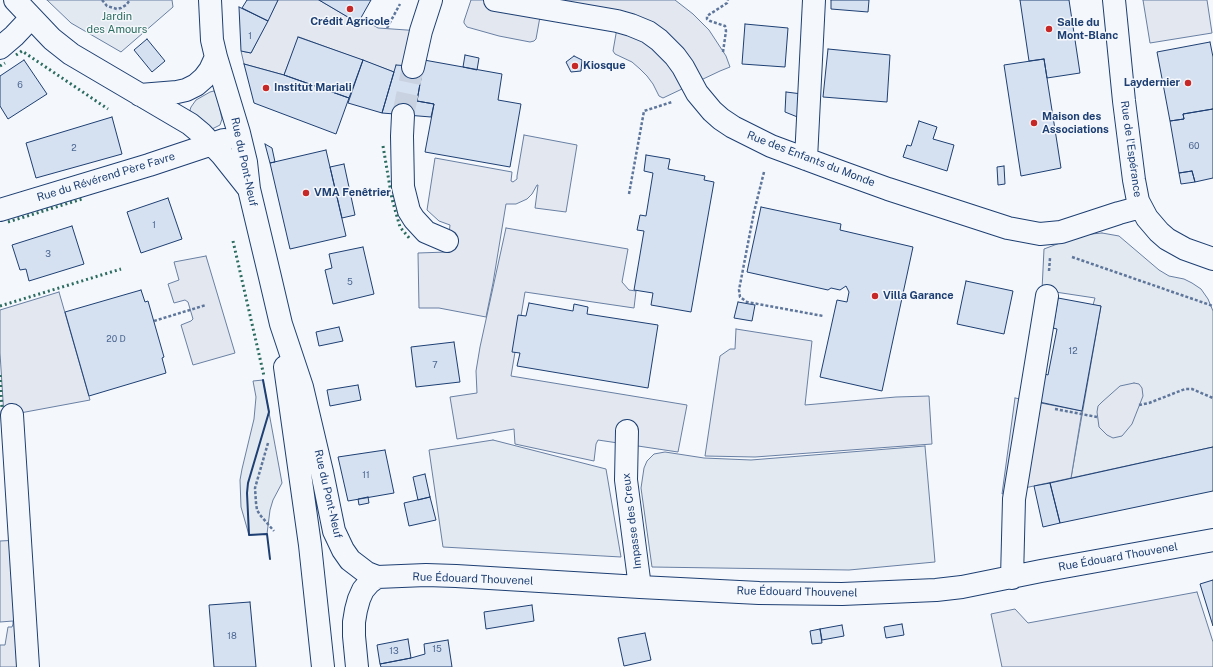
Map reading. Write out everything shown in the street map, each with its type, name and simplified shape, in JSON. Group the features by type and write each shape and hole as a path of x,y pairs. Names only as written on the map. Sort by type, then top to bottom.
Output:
{"street":[{"path":"15,0 52,39 71,54 190,124 212,144 230,164 249,189"},
{"name":"Rue du Pont-Neuf","path":"210,0 212,40 239,133 246,162 249,189 281,324 302,388 334,531 343,550 350,560 367,573 377,577"},
{"path":"413,67 421,31 431,0"},
{"name":"Rue des Enfants du Monde","path":"495,0 617,21 648,32 676,56 697,93 712,111 733,127 771,146 806,159 888,189 1008,228 1040,234 1049,234 1069,230 1141,207"},
{"path":"806,159 814,0"},
{"name":"Rue de l'Espérance","path":"1114,0 1124,101 1136,194 1147,218 1152,225 1167,239 1185,249 1213,258"},
{"path":"0,48 31,18"},
{"path":"140,95 186,90 196,85 204,78 210,70 216,57"},
{"path":"403,116 403,187 409,211 426,232 447,241"},
{"name":"Rue du Révérend Père Favre","path":"0,210 149,165 230,138 239,133"},
{"path":"1012,578 1014,499 1047,296"},
{"name":"Rue du Pont-Neuf","path":"281,324 286,380 308,529 323,667"},
{"path":"12,415 28,667"},
{"name":"Impasse des Creux","path":"628,431 626,480 640,587"},
{"name":"Rue Édouard Thouvenel","path":"377,577 426,575 456,576 759,593 842,594 936,590 1012,578 1041,571 1213,540"},
{"path":"357,667 354,636 356,610 363,590 377,577"}],"path":[{"path":"102,0 107,6 117,9 126,5 130,0"},
{"path":"723,52 726,31 725,26 710,21 707,19 707,16 727,3 728,0"},
{"path":"387,28 402,1"},
{"path":"629,194 644,111 697,93"},
{"path":"761,185 754,212 739,290 740,297 747,302 823,316"},
{"path":"1049,234 1050,250 1213,306"},
{"path":"154,321 206,305"},
{"path":"1139,405 1149,403 1184,389 1192,389 1213,398"},
{"path":"1029,404 1097,417"},
{"path":"270,438 257,481 255,496 257,510 274,531"}],"green space":[{"name":"Jardin des Amours","path":"47,0 172,0 173,7 121,52 71,23"},
{"path":"214,91 217,96 222,119 220,125 212,129 192,115 190,110 196,100"},
{"path":"1102,233 1119,236 1159,270 1169,276 1184,279 1192,283 1201,289 1208,299 1213,311 1213,447 1071,478 1101,306 1093,305 1095,298 1042,290 1044,249 1081,235"},
{"path":"263,380 282,483 273,500 270,510 267,534 249,535 241,507 240,480 254,419 256,397 253,381"},
{"path":"493,440 606,469 621,557 443,547 429,450"},
{"path":"925,446 935,562 849,570 652,567 641,488 644,468 647,461 654,454 665,452 704,458 751,460"}],"shaded area":[{"path":"278,0 319,0 358,23 361,18 378,28 421,31 413,67 394,72 299,37 284,75 244,64 241,51 251,53"},
{"path":"471,0 543,0 536,39 530,42 499,36 467,27 464,21"},
{"path":"548,0 675,0 693,14 709,30 726,56 730,67 663,98 659,96 653,84 640,69 632,62 615,54 613,51 620,11"},
{"path":"1143,0 1207,0 1212,33 1150,43"},
{"path":"524,135 577,145 566,212 535,208 538,185 527,199 516,204 506,204 486,317 439,308 419,308 418,253 447,252 450,225 439,221 427,210 435,158 512,172 511,181 513,182 517,179"},
{"path":"506,228 628,249 622,282 629,290 636,291 634,308 525,292 511,376 687,405 678,452 598,440 596,444 594,461 515,444 514,429 457,439 450,397 477,393 476,371 480,347"},
{"path":"206,256 235,353 193,365 181,325 193,319 188,302 185,300 174,303 168,284 179,280 174,262"},
{"path":"59,292 90,400 4,416 0,353 0,310"},
{"path":"736,329 812,341 805,405 896,397 929,396 932,444 755,457 705,456 720,356 730,349 735,349"},
{"path":"1134,383 1139,384 1142,388 1143,396 1132,424 1122,436 1113,438 1107,435 1099,427 1097,412 1098,406 1120,386"},
{"path":"1015,398 1082,411 1071,478 1002,494"},
{"path":"20,540 28,667 0,667 0,645 5,645 8,627 12,627 13,621 0,622 0,541"},
{"path":"1197,592 1213,642 1213,667 1002,667 991,614 1015,609 1028,623"}],"building":[{"path":"247,0 278,0 268,21 242,8"},
{"name":"Crédit Agricole","path":"319,0 371,0 358,23"},
{"path":"831,0 869,0 868,12 831,9"},
{"name":"Salle du Mont-Blanc","path":"1020,0 1069,0 1080,73 1047,78 1044,59 1029,61"},
{"path":"239,7 268,21 251,53 241,51"},
{"path":"745,24 788,28 785,67 742,64"},
{"path":"298,37 363,60 349,98 284,75"},
{"path":"147,39 165,61 152,72 134,50"},
{"name":"Laydernier","path":"1210,42 1213,57 1213,109 1183,114 1184,119 1170,121 1157,52"},
{"path":"828,49 890,55 887,102 823,97"},
{"path":"465,55 479,58 477,70 463,67"},
{"name":"Kiosque","path":"574,56 582,60 581,71 571,72 566,62"},
{"name":"Maison des Associations","path":"1044,59 1061,168 1021,176 1004,65"},
{"path":"24,60 47,94 8,119 0,106 0,76"},
{"path":"363,60 394,72 382,113 348,103"},
{"path":"424,60 502,74 498,100 521,104 510,167 425,152 434,104 417,101"},
{"path":"244,64 284,75 349,98 336,134 254,103"},
{"path":"396,65 423,67 417,101 434,104 431,117 382,113"},
{"path":"786,92 802,94 800,118 785,112"},
{"path":"1213,109 1213,178 1195,182 1192,171 1179,173 1170,121 1184,119 1183,114"},
{"path":"112,117 122,154 36,178 26,143"},
{"path":"919,121 937,127 933,139 954,145 947,171 903,157 907,145 911,146"},
{"path":"265,144 272,148 275,162 270,163"},
{"name":"VMA Fenêtrier","path":"326,150 346,236 290,249 270,163"},
{"path":"646,155 670,159 668,169 705,176 704,180 714,182 691,312 651,305 653,293 634,290 644,231 637,230 640,215 646,216 653,173 644,171"},
{"path":"344,164 355,215 342,218 330,167"},
{"path":"1004,166 1005,184 998,185 997,167"},
{"path":"1192,171 1195,182 1181,184 1179,173"},
{"path":"168,198 182,239 141,253 127,212"},
{"name":"Villa Garance","path":"761,207 841,224 840,230 913,247 882,391 820,377 837,300 847,302 849,292 846,286 840,290 831,288 828,290 747,272"},
{"path":"72,226 84,264 29,281 26,269 20,270 12,245"},
{"path":"363,247 374,294 333,304 325,270 332,268 329,254"},
{"path":"966,281 1013,291 1004,334 957,324"},
{"path":"141,290 145,302 148,301 164,357 162,358 166,373 89,396 65,312"},
{"path":"1058,298 1101,306 1082,411 1039,402 1045,374 1048,375 1057,329 1053,328"},
{"path":"738,302 755,305 752,321 734,318"},
{"path":"529,303 573,311 574,304 588,307 587,314 658,325 648,388 517,366 520,353 512,352 518,315 526,316"},
{"path":"339,327 343,341 319,346 316,332"},
{"path":"454,342 460,382 416,387 411,347"},
{"path":"358,385 361,400 330,406 327,390"},
{"path":"1213,447 1213,491 1060,523 1050,483"},
{"path":"385,450 394,493 348,501 338,457"},
{"path":"425,474 430,497 418,500 413,477"},
{"path":"1050,483 1060,523 1043,527 1034,486"},
{"path":"368,497 369,503 359,505 358,499"},
{"path":"430,497 436,520 409,526 404,503"},
{"path":"1213,580 1213,626 1200,584"},
{"path":"250,602 256,667 214,667 209,605"},
{"path":"532,605 534,621 486,629 484,612"},
{"path":"902,624 904,635 886,638 884,627"},
{"path":"842,625 844,636 822,640 820,629"},
{"path":"820,629 822,643 812,644 810,631"},
{"path":"645,633 651,660 624,666 618,638"},
{"path":"408,639 411,658 380,664 377,645"},
{"path":"448,640 452,667 381,667 380,664 425,654 424,644"}],"tunnel":[{"path":"403,115 413,67"}],"hedge":[{"path":"16,55 22,51 108,109"},
{"path":"0,66 5,63"},
{"path":"383,146 392,199 400,227 410,239"},
{"path":"8,222 82,199"},
{"path":"233,241 264,376"},
{"path":"0,306 121,269"},
{"path":"0,375 2,409"}],"wall":[{"path":"263,380 269,412 248,483 247,493 249,535 267,534 270,559"}],"place":[{"name":"Crédit Agricole","path":"350,9"},
{"name":"Salle du Mont-Blanc","path":"1049,29"},
{"name":"Kiosque","path":"575,66"},
{"name":"Laydernier","path":"1188,83"},
{"name":"Institut Mariali","path":"266,88"},
{"name":"Maison des Associations","path":"1034,123"},
{"name":"VMA Fenêtrier","path":"306,193"},
{"name":"Villa Garance","path":"875,296"}]}
